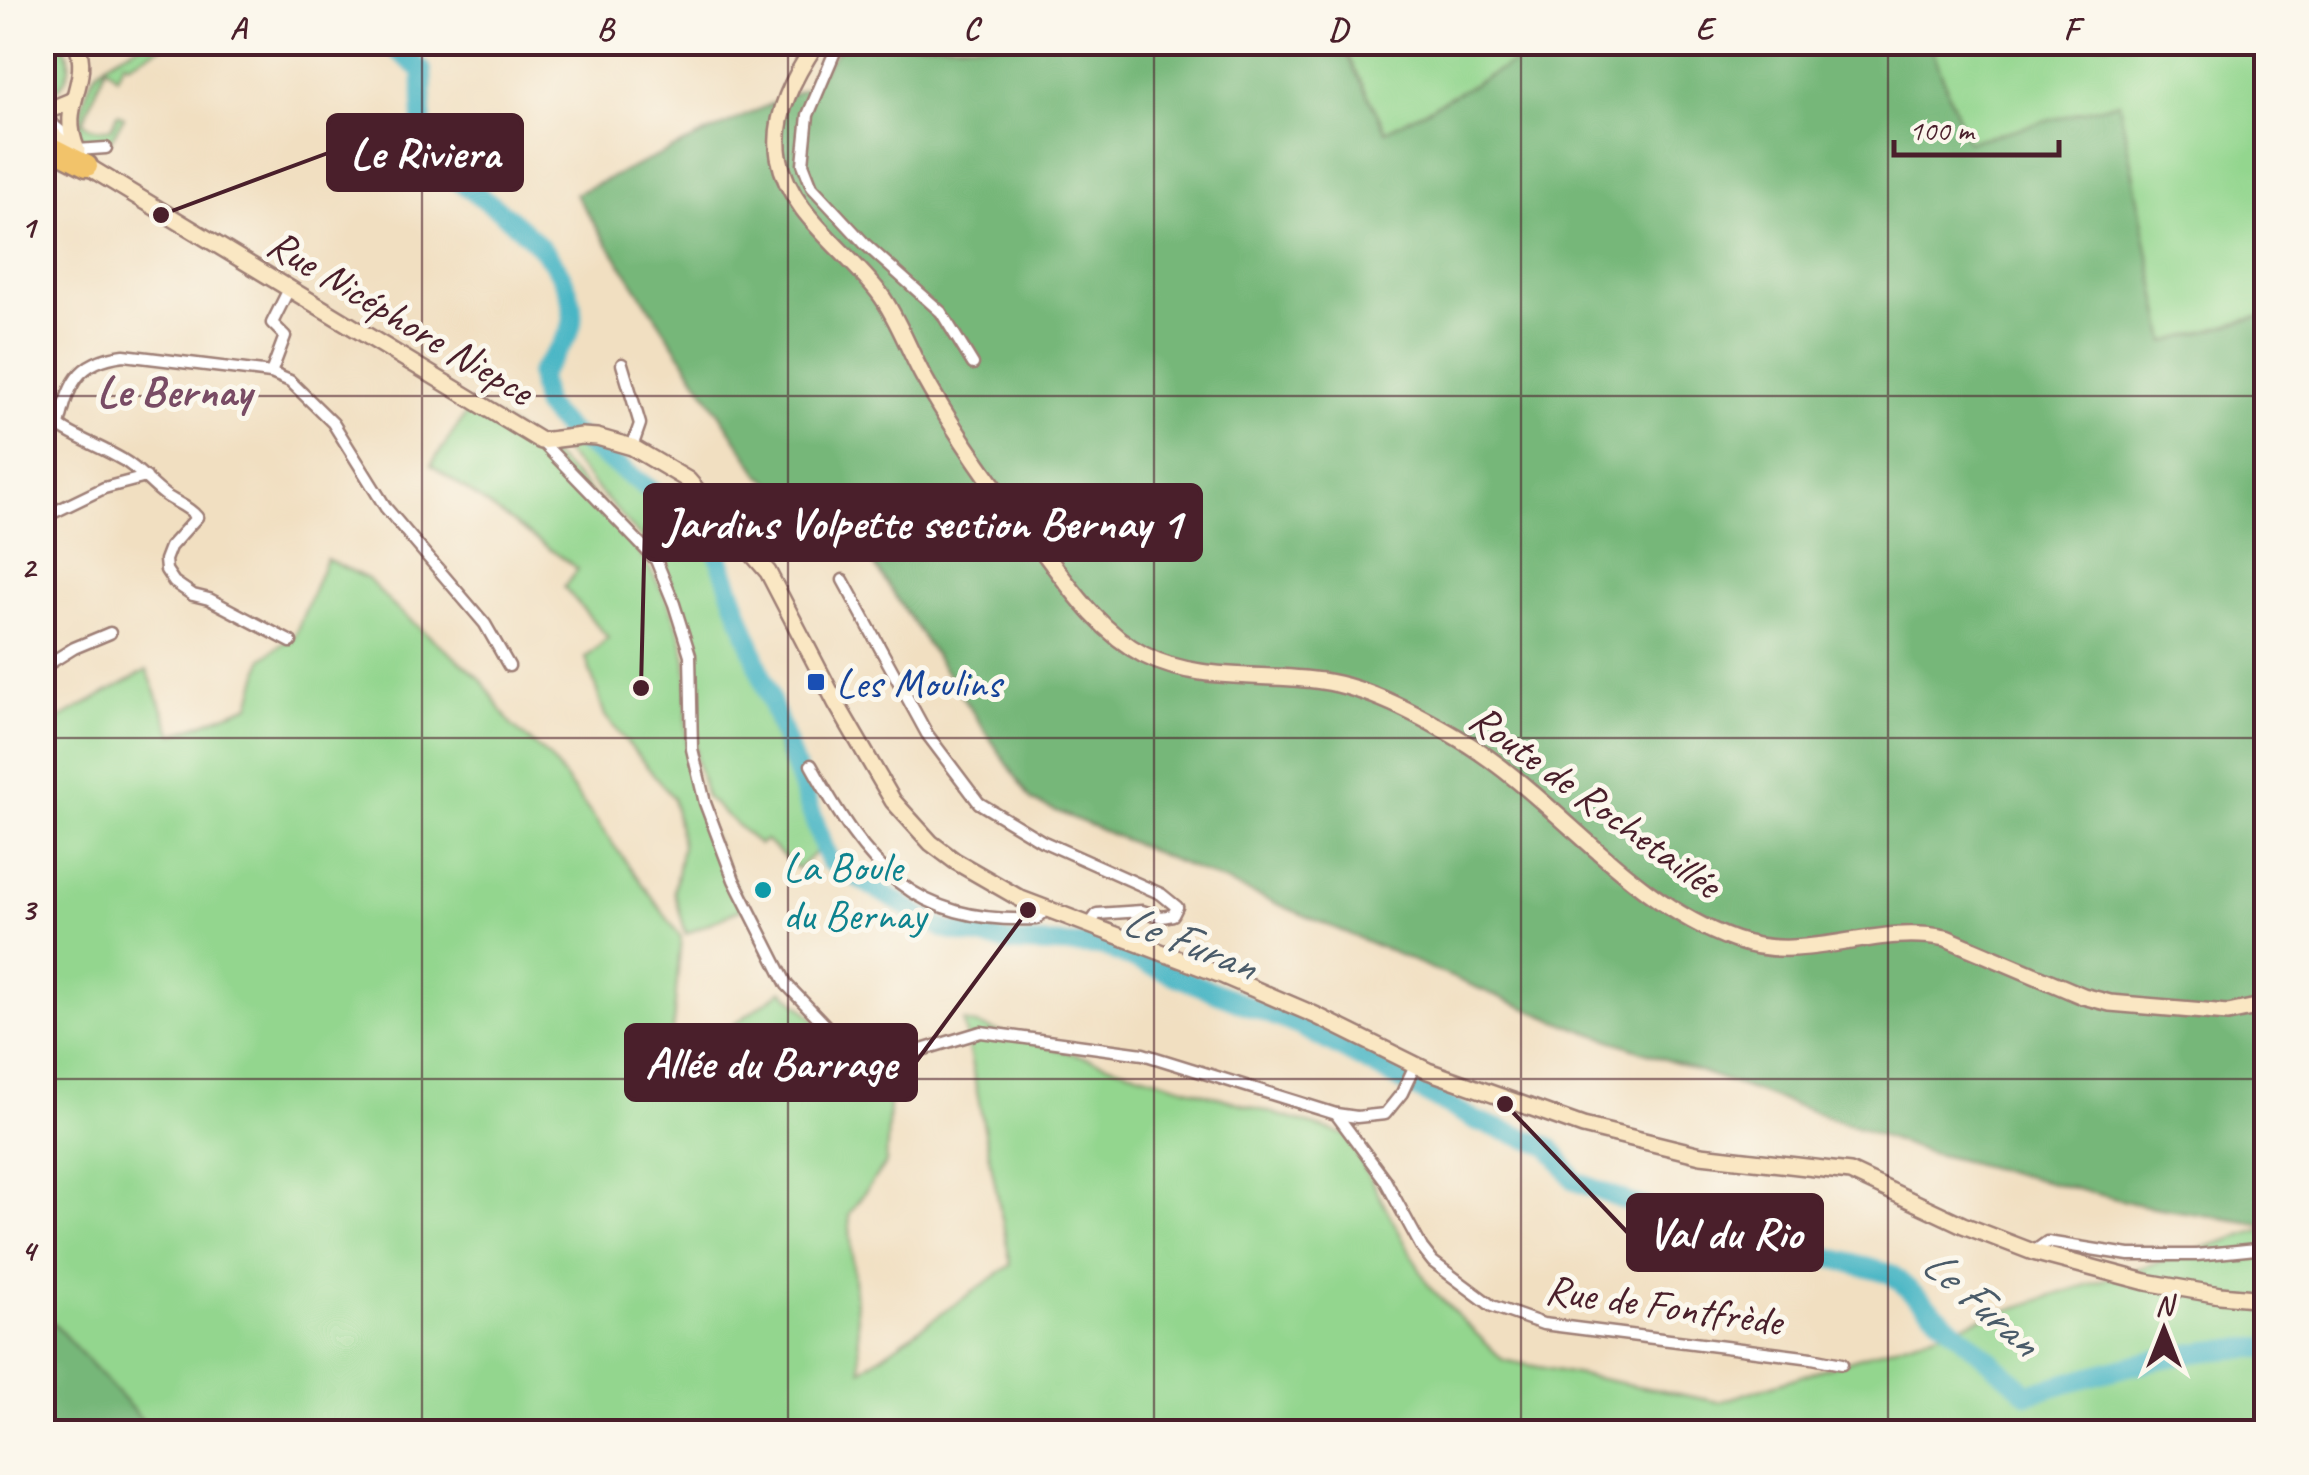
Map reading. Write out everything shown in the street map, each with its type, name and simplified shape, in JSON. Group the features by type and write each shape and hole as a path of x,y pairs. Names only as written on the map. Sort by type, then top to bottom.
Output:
{"highway":[{"path":"42,143 79,153"}],"street":[{"path":"76,42 83,59 81,80 72,101 70,132 79,153"},
{"name":"Route de Rochetaillée","path":"817,42 783,108 778,154 785,180 798,202 882,296 923,376 992,486 1082,604 1110,633 1145,656 1180,668 1322,681 1353,689 1414,715 1505,768 1618,870 1668,907 1735,940 1771,949 1813,948 1861,937 1923,933 1946,938 2084,996 2110,1002 2228,1013 2266,1005"},
{"path":"839,42 808,114 803,164 812,187 865,244 941,312 972,364"},
{"path":"72,101 42,114 79,153"},
{"name":"Rue Nicéphore Niepce","path":"42,125 290,289 541,441 582,436 632,447 688,480 768,572 893,801 955,861 992,884 1315,1015 1414,1069 1583,1126 1669,1148 1757,1163 1850,1172 2033,1252 2146,1282 2220,1296 2266,1298"},
{"path":"79,153 106,148"},
{"path":"271,374 285,336 272,323 290,289"},
{"path":"58,428 72,382 80,371 102,358 124,354 271,374 290,381 333,422 386,508 485,624 509,666"},
{"path":"622,364 640,424 632,447"},
{"path":"45,418 58,428 96,444 146,477 166,496 189,507 197,517 164,560 174,582 192,596 209,600 291,642"},
{"path":"541,441 656,560 690,655 692,749 705,803 734,880 787,985 830,1030 863,1051 882,1056 915,1052 980,1032 1143,1054 1336,1114 1358,1117 1385,1114 1414,1069"},
{"path":"42,518 104,488 146,477"},
{"path":"843,580 927,734 979,803 1042,842 1162,894 1177,907 1173,914 1162,917 1142,911 1097,914 1090,924"},
{"path":"42,668 74,648 110,633"},
{"path":"811,764 866,853 910,893 963,916 1036,919 1047,909"},
{"name":"Rue de Fontfrède","path":"1336,1114 1386,1180 1434,1262 1492,1306 1543,1324 1842,1364"},
{"path":"2033,1252 2047,1242 2129,1255 2198,1256 2266,1248"}],"green space":[{"path":"43,42 62,43 69,67 59,87 44,96"},
{"path":"1552,42 1930,43 1967,142 2119,102 2166,342 2266,315 2266,1225 2141,1205 1927,1152 1554,1020 1032,801 861,545 760,475 575,194 810,86 843,43 1341,43 1386,131"},
{"path":"142,43 169,43 128,64 124,61 117,77 106,66 83,122 93,128 108,129 118,114 124,117 109,143 87,142 81,137 80,121 87,90 96,73 109,60"},
{"path":"1341,43 1552,43 1386,131"},
{"path":"1930,43 2266,43 2266,315 2166,343 2119,103 1967,143"},
{"path":"473,404 538,444 585,487 630,541 667,600 686,659 687,743 695,786 708,828 745,907 686,934 674,891 682,845 673,798 605,716 586,658 608,638 564,587 578,569 431,465"},
{"path":"574,444 709,539 782,760 803,800 819,849 798,869 765,840 759,845 706,797 696,759 693,647 675,592 657,556 564,452 567,445"},
{"path":"326,559 368,579 391,604 481,679 511,725 550,758 681,937 668,1082 697,1050 783,990 833,1036 891,1070 886,1163 849,1214 861,1370 1011,1265 963,1021 1346,1135 1430,1288 1503,1360 1719,1402 2266,1228 2266,1432 153,1432 43,1312 43,728 147,670 173,735 250,705 263,658 295,635"},
{"path":"42,1312 153,1432 50,1432 43,1417"}],"waterway":[{"name":"Le Furan","path":"387,42 422,70 424,159 520,227 560,272 570,297 572,323 563,343 539,375 544,406 569,432 710,532 829,861 946,930 1012,943 1102,946 1301,1027 1477,1121 1550,1147 1575,1181 1633,1204 1891,1274 2028,1394 2176,1356 2266,1348"}],"place":[{"name":"Le Riviera","path":"161,215"},
{"name":"Les Moulins","path":"816,682"},
{"name":"Jardins Volpette section Bernay 1","path":"641,688"},
{"name":"La Boule du Bernay","path":"763,890"},
{"name":"Allée du Barrage","path":"1028,910"},
{"name":"Val du Rio","path":"1505,1104"}],"district":[{"name":"Le Bernay","path":"174,390"}]}
